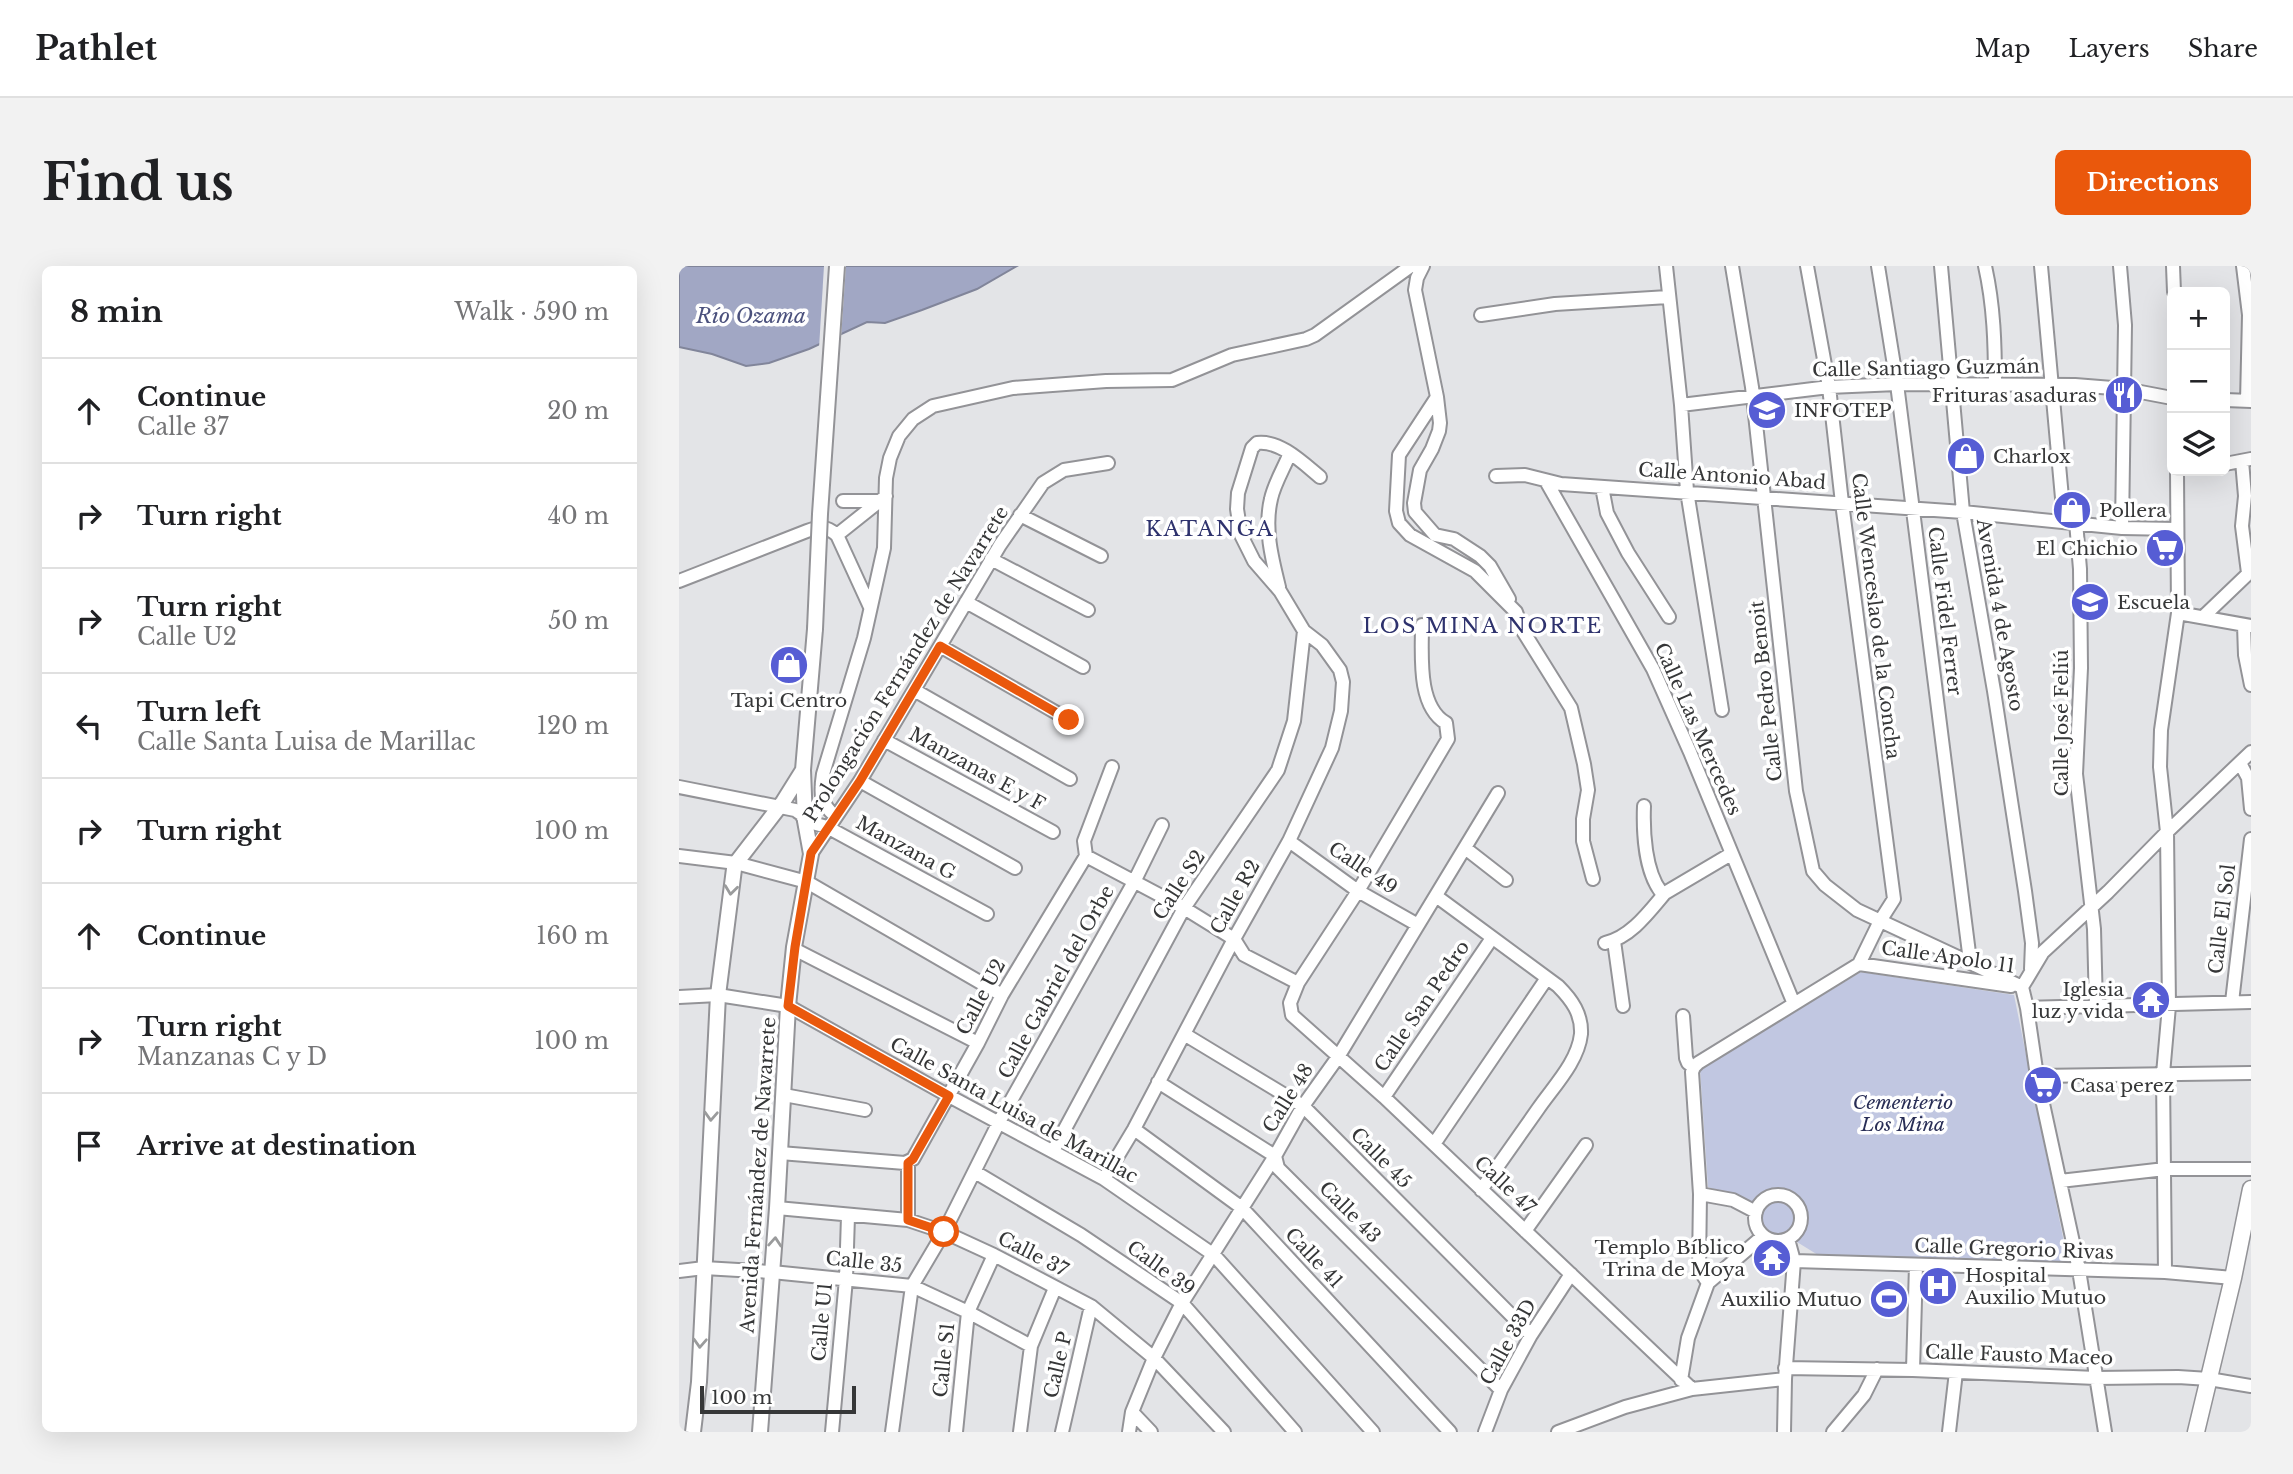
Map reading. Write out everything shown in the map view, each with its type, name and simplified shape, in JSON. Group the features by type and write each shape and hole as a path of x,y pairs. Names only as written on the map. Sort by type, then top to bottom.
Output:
{"main road":[{"path":"2196,1432 2251,1189"}],"street":[{"name":"Avenida Fernández de Navarrete","path":"759,1432 777,1208 788,1006 794,949 811,853 805,821 803,771 815,629 837,266"},
{"path":"835,816 822,800 820,792 823,774 865,638 884,548 882,499 890,458 899,436 913,419 933,406 1013,388 1049,384 1172,380 1232,355 1306,339 1411,266"},
{"path":"1423,266 1415,290 1440,423 1432,449 1420,470 1415,512 1436,535 1454,539 1490,566 1516,612 1523,631 1570,708 1588,790 1583,819 1583,841 1593,879"},
{"path":"1665,266 1681,405 1687,491 1722,710"},
{"name":"Calle Pedro Benoit","path":"1732,266 1765,497 1796,791 1813,871 1825,885 1857,910 2022,987"},
{"name":"Calle Wenceslao de la Concha","path":"1807,266 1829,387 1894,899 1859,964"},
{"name":"Calle Fidel Ferrer","path":"1878,266 1896,384 1970,961"},
{"name":"Avenida 4 de Agosto","path":"1941,266 1963,512 2025,891 2032,943 2031,969"},
{"path":"1985,266 1995,330 1995,385"},
{"name":"Calle José Feliú","path":"2042,266 2051,385 2070,521 2080,569 2081,668 2076,774 2094,929 2096,1007"},
{"path":"2120,266 2125,325 2122,528"},
{"path":"2173,266 2174,287"},
{"path":"2230,400 2249,401 2249,315 2243,266"},
{"path":"1481,315 1555,304 1668,297"},
{"name":"Calle Santiago Guzmán","path":"1681,405 1829,387 1896,384 2051,385 2125,389 2167,397"},
{"path":"1437,397 1399,455 1395,511 1399,523 1410,535 1475,571 1516,612"},
{"path":"1280,591 1254,561 1243,541 1238,521 1238,493 1252,448 1258,443 1266,442 1290,453 1320,477"},
{"path":"1280,591 1270,547 1269,513 1271,497 1290,453"},
{"path":"2204,616 2249,572 2242,526 2246,460"},
{"name":"Prolongación Fernández de Navarrete","path":"811,853 860,781 991,559 1043,483 1054,475 1077,467 1108,463"},
{"name":"Calle Antonio Abad","path":"1496,476 1525,475 1546,481 1602,487 1963,512 2122,528 2176,529"},
{"path":"2165,1272 2162,1074 2169,1006 2167,832 2160,766 2161,730 2178,613 2176,529 2181,476"},
{"name":"Calle Las Mercedes","path":"1546,481 1653,668 1794,1004"},
{"path":"1602,487 1607,513 1628,553 1669,617"},
{"path":"843,501 882,499"},
{"path":"837,535 882,499"},
{"path":"1020,515 1101,556"},
{"path":"679,581 817,527 827,527 837,535 870,607"},
{"path":"991,559 1088,610"},
{"name":"Calle R2","path":"1104,1179 1134,1129 1289,841 1332,748 1342,699 1343,682 1340,670 1322,645 1304,632 1280,591"},
{"path":"966,602 1083,667"},
{"path":"2178,613 2248,626 2245,655 2251,685"},
{"path":"1086,856 1184,908 1234,939 1244,955 1298,983 1358,891 1448,739 1446,723 1437,718 1431,710 1422,667 1422,625"},
{"name":"Calle S2","path":"1053,1151 1184,908 1278,770 1294,721 1304,632"},
{"path":"940,646 1069,720"},
{"path":"914,690 1070,779"},
{"name":"Manzanas E y F","path":"884,740 1053,832"},
{"name":"Calle Apolo 11","path":"1694,1067 1859,964 2022,987 2043,952 2091,909 2251,752"},
{"path":"2240,763 2248,778 2251,809"},
{"name":"Calle U2","path":"908,1163 913,1159 949,1096 1002,995 1086,856 1084,841 1112,767"},
{"path":"694,1432 699,1382 717,995 736,863 803,771"},
{"path":"860,781 1015,868"},
{"name":"Manzana G","path":"679,787 788,807 801,814 805,821 827,827 987,915"},
{"name":"Calle 48","path":"1129,1432 1132,1412 1154,1358 1182,1303 1275,1156 1303,1106 1338,1057 1498,793"},
{"path":"1644,806 1649,861 1659,891 1665,893"},
{"name":"Calle Gabriel del Orbe","path":"892,1432 912,1286 944,1232 999,1122 1134,882 1162,825"},
{"name":"Calle El Sol","path":"2232,1002 2251,839"},
{"name":"Calle 49","path":"1289,841 1358,891 1418,925"},
{"path":"1465,848 1506,880"},
{"path":"1623,1006 1610,942 1641,922 1665,893 1731,854"},
{"path":"679,856 736,863 807,882 1002,995"},
{"path":"1436,895 1547,978 1570,999 1578,1012 1581,1036 1570,1063 1481,1190"},
{"name":"Calle San Pedro","path":"1384,1097 1492,938"},
{"path":"794,949 978,1043"},
{"path":"1434,1144 1547,978"},
{"name":"Calle 47","path":"1298,983 1290,1003 1292,1015 1384,1097 1692,1389"},
{"path":"2022,987 2037,1076 2079,1270 2105,1432"},
{"name":"Calle Santa Luisa de Marillac","path":"679,997 717,995 788,1006 1104,1179 1214,1255 1373,1432"},
{"path":"2027,1008 2251,1002"},
{"path":"1683,1016 1686,1058 1694,1067 1692,1072 1700,1194 1699,1269 1708,1283"},
{"name":"Calle 45","path":"1184,1034 1303,1106 1531,1335"},
{"path":"2037,1076 2251,1073"},
{"name":"Calle 43","path":"1158,1082 1275,1156 1278,1168 1501,1390"},
{"path":"784,1095 865,1110"},
{"name":"Calle 41","path":"1134,1129 1242,1208 1450,1432"},
{"path":"1525,1231 1586,1145"},
{"path":"780,1153 908,1163 908,1220"},
{"path":"2060,1181 2165,1169 2251,1169"},
{"name":"Calle 39","path":"975,1172 1081,1235 1182,1303 1294,1432"},
{"path":"1700,1194 1733,1200 1756,1212"},
{"path":"1772,1196 1787,1197 1799,1207 1801,1222 1795,1235 1780,1242 1771,1240 1763,1236 1756,1225 1756,1212 1760,1205 1772,1196"},
{"name":"Calle 37","path":"777,1208 908,1220 944,1232 994,1255 1091,1306 1154,1358 1224,1432"},
{"name":"Calle U1","path":"832,1432 846,1279 848,1216"},
{"path":"1681,1380 1688,1338 1708,1283 1763,1236"},
{"path":"1784,1432 1785,1373 1794,1261 1788,1239"},
{"name":"Calle S1","path":"956,1432 968,1312 994,1255"},
{"name":"Calle Gregorio Rivas","path":"1794,1261 2165,1272 2233,1278"},
{"path":"1913,1370 1916,1265"},
{"name":"Calle 35","path":"679,1271 704,1268 772,1272 912,1286 1031,1346"},
{"name":"Calle 33D","path":"1485,1432 1501,1390 1531,1335 1571,1274"},
{"path":"1020,1432 1031,1346 1055,1288"},
{"name":"Calle P","path":"1062,1432 1091,1306"},
{"path":"1833,1432 1864,1395 1877,1369"},
{"name":"Calle Fausto Maceo","path":"1558,1432 1625,1408 1692,1389 1785,1373 1913,1370 2096,1378 2209,1379 2251,1386"},
{"path":"1949,1432 1956,1372"},
{"path":"1132,1412 1151,1432"}],"green space":[{"name":"Cementerio Los Mina","path":"1861,972 2014,995 2068,1262 1818,1255 1797,1242 1807,1216 1806,1208 1797,1195 1777,1190 1752,1203 1708,1187 1700,1069"},
{"path":"1778,1198 1792,1204 1798,1218 1792,1232 1778,1238 1764,1232 1758,1218 1764,1204"},
{"name":"Auxilio Mutuo","path":"1879,1281 1899,1281 1899,1317 1880,1317"}],"water":[{"name":"Río Ozama","path":"679,266 1017,266 977,289 922,310 885,323 867,322 809,349 769,363 746,366 712,354 679,347"}],"pier":[{"path":"824,266 846,266 841,338 819,348"}],"place":[{"name":"Frituras asaduras","path":"2124,395"},
{"name":"INFOTEP","path":"1767,410"},
{"name":"Charlox","path":"1966,456"},
{"name":"Pollera","path":"2072,510"},
{"name":"El Chichio","path":"2165,548"},
{"name":"Escuela","path":"2090,602"},
{"name":"Tapi Centro","path":"789,665"},
{"name":"Iglesia luz y vida","path":"2151,1000"},
{"name":"Casa perez","path":"2043,1085"},
{"name":"Templo Bíblico Trina de Moya","path":"1772,1258"},
{"name":"Hospital Auxilio Mutuo","path":"1938,1286"},
{"name":"Auxilio Mutuo","path":"1889,1299"}],"district":[{"name":"KATANGA","path":"1210,529"},
{"name":"LOS MINA NORTE","path":"1483,626"}],"route":[{"path":"944,1232 908,1220 908,1163 913,1159 949,1096 788,1006 811,853 860,781 940,646 1069,720"}]}
